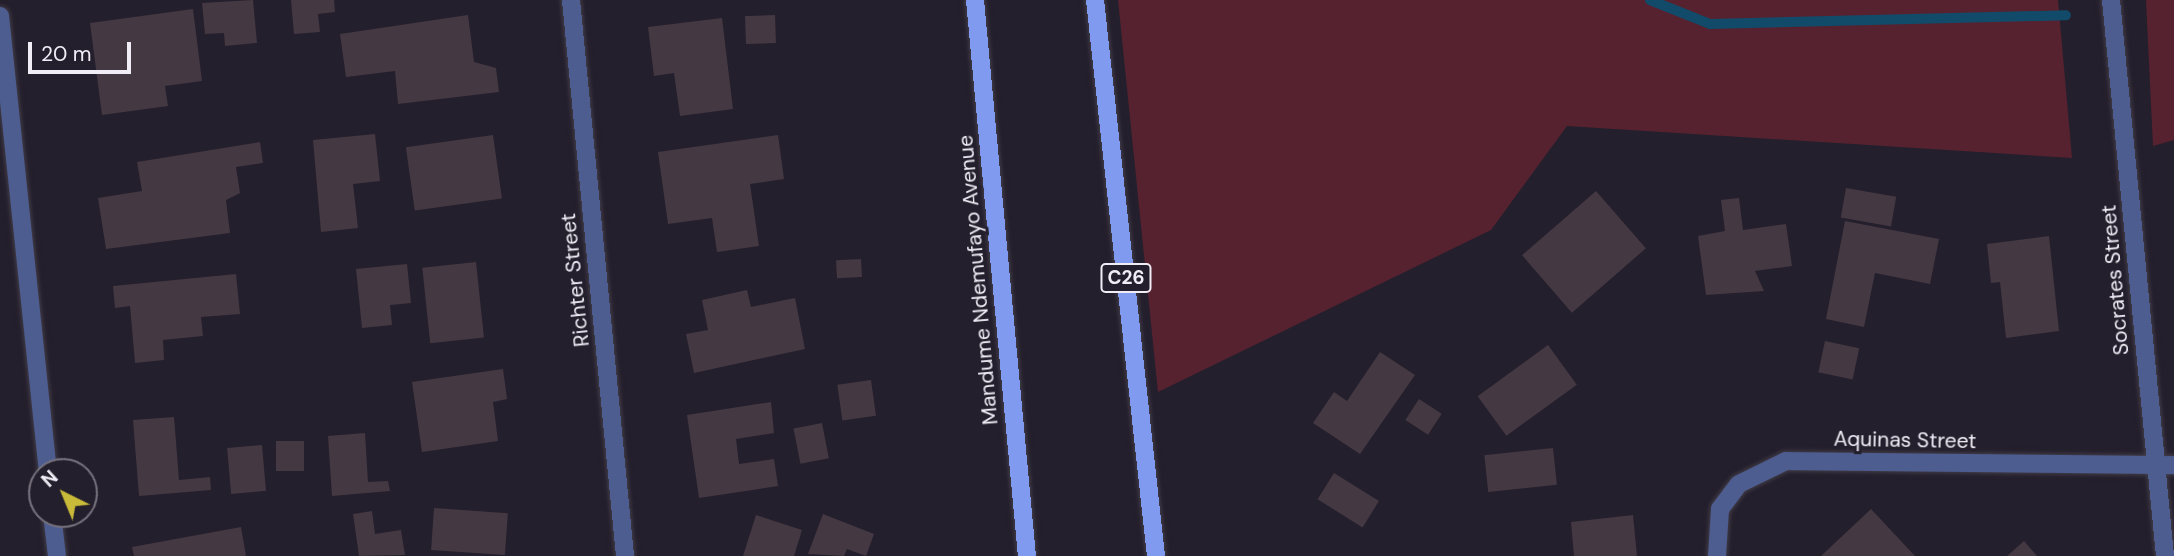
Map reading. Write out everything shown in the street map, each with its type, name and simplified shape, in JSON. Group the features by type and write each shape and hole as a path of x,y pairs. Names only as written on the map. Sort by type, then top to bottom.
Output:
{"main road":[{"name":"Mandume Ndemufayo Avenue","path":"975,0 1027,556"},
{"name":"C26","path":"1095,0 1156,556"}],"street":[{"name":"Richter Street","path":"570,0 625,556"},
{"name":"Socrates Street","path":"2111,0 2165,556"},
{"path":"0,16 47,458"},
{"name":"Aquinas Street","path":"1717,556 1726,501 1739,484 1786,461 2174,465"},
{"path":"54,528 57,556"}],"shaded area":[{"path":"1118,0 2058,0 2072,158 1567,126 1491,230 1158,392"},
{"path":"2146,0 2174,0 2174,140 2153,146"}],"building":[{"path":"253,0 257,43 225,46 224,33 205,34 202,3"},
{"path":"291,0 334,0 335,12 318,14 320,32 294,34"},
{"path":"193,9 202,81 165,86 168,106 102,115 90,23"},
{"path":"468,15 474,62 496,68 499,92 398,104 395,71 346,77 340,34"},
{"path":"775,15 776,43 746,44 745,16"},
{"path":"722,18 733,109 680,116 674,73 654,76 648,27"},
{"path":"375,134 380,181 353,184 358,228 321,232 313,140"},
{"path":"493,135 502,198 415,211 406,147"},
{"path":"778,135 784,179 750,184 759,246 717,252 712,218 668,224 658,152"},
{"path":"260,142 263,163 236,167 240,193 226,200 230,233 106,249 98,198 142,191 137,162"},
{"path":"1846,188 1896,197 1891,226 1841,218"},
{"path":"1596,191 1646,248 1572,313 1522,255"},
{"path":"1739,198 1743,230 1786,224 1792,266 1755,271 1764,291 1706,295 1698,236 1725,231 1721,200"},
{"path":"1845,221 1939,239 1930,284 1875,273 1864,327 1826,319"},
{"path":"2049,236 2059,331 2006,338 2000,282 1991,283 1987,244"},
{"path":"861,259 862,277 837,278 836,260"},
{"path":"476,262 484,338 430,343 422,268"},
{"path":"407,264 411,303 390,305 392,325 362,328 356,269"},
{"path":"236,274 240,314 201,317 203,336 163,340 164,360 135,363 130,306 115,308 113,286"},
{"path":"747,290 751,307 795,298 805,349 694,373 686,334 708,330 702,300"},
{"path":"1825,341 1859,348 1853,380 1818,372"},
{"path":"1548,345 1577,385 1506,436 1478,396"},
{"path":"1380,352 1415,375 1360,454 1313,423 1334,392 1347,401"},
{"path":"503,369 507,399 493,402 498,441 422,452 412,382"},
{"path":"871,380 876,416 842,420 837,385"},
{"path":"1419,399 1442,414 1428,435 1405,420"},
{"path":"771,402 774,433 736,439 739,464 774,459 778,486 699,498 687,415"},
{"path":"174,417 179,480 210,477 211,490 139,496 133,420"},
{"path":"822,423 829,458 800,464 794,429"},
{"path":"365,433 368,482 388,481 390,491 332,496 328,436"},
{"path":"276,441 304,441 304,471 276,471"},
{"path":"262,445 266,491 231,494 227,448"},
{"path":"1553,448 1557,485 1488,492 1484,455"},
{"path":"1334,473 1379,501 1363,527 1318,499"},
{"path":"434,508 508,513 505,555 431,550"},
{"path":"1871,509 1915,556 1821,556"},
{"path":"372,511 375,534 401,530 405,555 359,556 353,514"},
{"path":"823,514 874,534 866,556 847,549 844,556 808,554"},
{"path":"756,515 802,530 794,556 743,556"},
{"path":"1633,515 1637,556 1574,556 1571,522"},
{"path":"241,527 246,556 134,556 132,547"},
{"path":"2024,541 2037,556 2007,556"}],"waterway":[{"path":"1650,0 1710,24 2066,15"}]}
